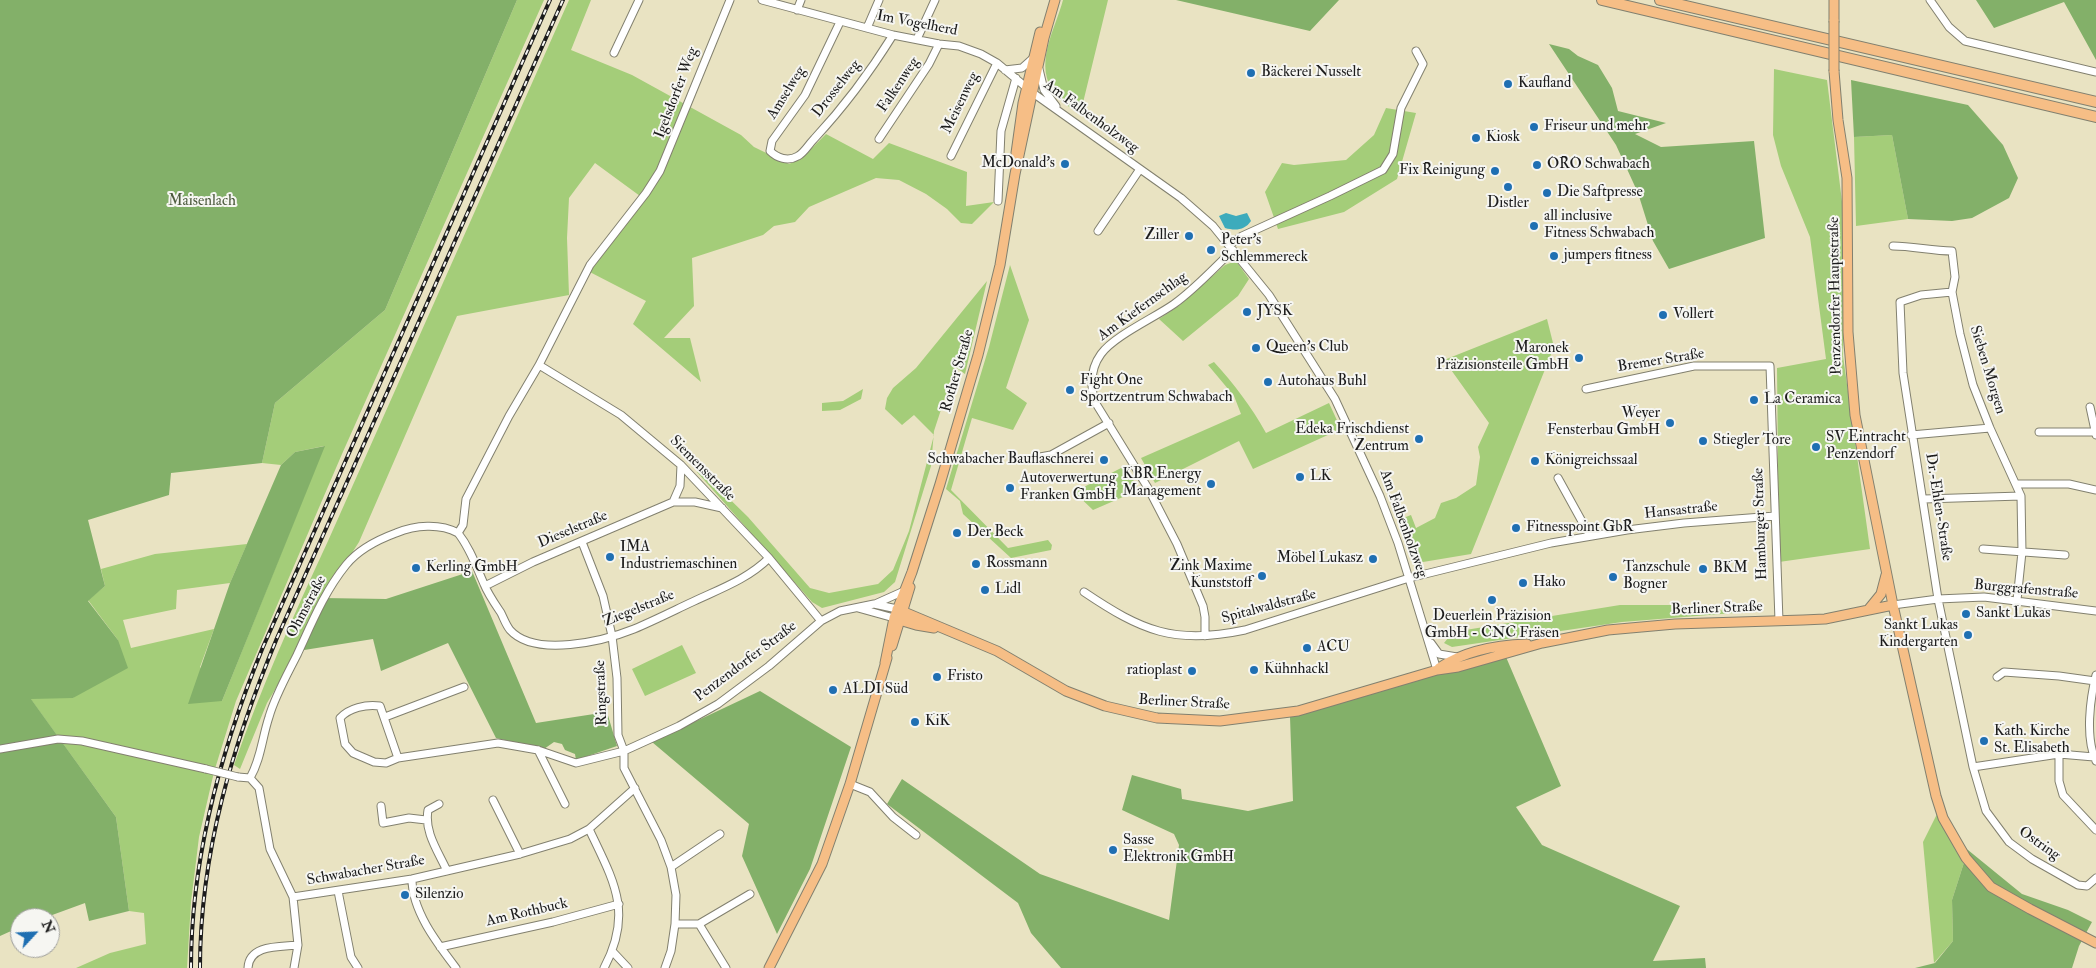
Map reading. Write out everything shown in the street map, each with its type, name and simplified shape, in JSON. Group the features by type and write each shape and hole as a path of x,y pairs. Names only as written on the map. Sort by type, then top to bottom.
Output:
{"highway":[{"path":"1602,0 2096,117"},
{"path":"1660,0 2096,102"}],"main road":[{"name":"Rother Straße","path":"899,615 904,591 912,572 978,354 1000,265 1030,90 1049,0"},
{"name":"Rother Straße","path":"1035,63 1055,0"},
{"name":"Penzendorfer Hauptstraße","path":"1834,0 1834,71 1838,120 1847,178 1848,332 1855,415 1893,605 1936,796 1943,818 1966,858 1991,886 2030,909 2096,943"},
{"name":"Rother Straße","path":"899,615 910,591 912,572"},
{"path":"1868,610 1881,594 1887,572"},
{"name":"Berliner Straße","path":"899,615 942,629 997,651 1066,691 1105,706 1156,718 1220,721 1298,711 1437,670 1458,667 1542,643 1608,630 1662,625 1779,622 1825,618 1893,605"},
{"path":"769,968 822,864 850,784 899,615"},
{"name":"Berliner Straße","path":"1437,670 1447,663 1494,647 1542,643"}],"street":[{"path":"614,53 639,0"},
{"name":"Igelsdorfer Weg","path":"539,365 590,265 646,193 660,171 673,141 680,118 730,0"},
{"name":"Im Vogelherd","path":"762,0 893,35 959,46 981,54 996,63 1030,90"},
{"path":"797,10 801,0"},
{"path":"867,28 879,0"},
{"path":"917,38 935,0"},
{"path":"1930,0 1949,27 1965,41 2096,72"},
{"name":"Amselweg","path":"798,156 788,159 776,156 770,151 772,141 805,95 840,22"},
{"name":"Drosselweg","path":"798,156 830,122 893,35"},
{"name":"Falkenweg","path":"879,139 929,64 939,44"},
{"path":"1231,248 1242,236 1383,170 1393,154 1402,108 1423,64 1416,52"},
{"name":"Meisenweg","path":"951,156 996,63"},
{"path":"1005,70 1022,68 1035,63 1044,90 1065,115"},
{"path":"998,201 1001,131 1016,78"},
{"name":"Am Falbenholzweg","path":"1030,90 1198,212 1231,248 1286,320 1331,393 1380,496 1398,543 1437,670"},
{"name":"Am Falbenholzweg","path":"1098,230 1140,169"},
{"name":"Sieben Morgen","path":"1893,246 1952,251 1955,277 1952,292 1960,334 1974,385 1990,428 2021,496 2022,552 2017,600"},
{"name":"Am Kiefernschlag","path":"1205,636 1203,606 1177,544 1148,488 1095,402 1091,386 1094,369 1101,353 1112,343 1184,297 1231,248"},
{"name":"Dr.-Ehlen-Straße","path":"1952,292 1920,295 1900,302 1903,373 1911,435 1924,499 1938,599 1973,767"},
{"path":"458,533 463,525 466,499 509,416 539,365"},
{"name":"Siemensstraße","path":"539,365 621,414 681,465 769,558 821,621"},
{"name":"Bremer Straße","path":"1586,389 1694,366 1770,366"},
{"name":"Hamburger Straße","path":"1770,366 1779,622"},
{"path":"2039,432 2095,434 2090,407"},
{"path":"1040,457 1051,455 1108,423"},
{"path":"1911,435 1990,428"},
{"path":"674,502 680,486 681,465"},
{"path":"1558,478 1590,536"},
{"path":"2016,484 2069,484 2096,490"},
{"path":"1924,499 2021,496"},
{"name":"Dieselstraße","path":"485,586 533,562 674,502 695,502 722,508"},
{"name":"Hansastraße","path":"1408,578 1551,543 1590,536 1684,523 1775,516"},
{"name":"Ohmstraße","path":"250,778 257,767 269,716 288,672 321,604 346,565 364,548 407,528 438,526 449,528 458,533"},
{"name":"Ziegelstraße","path":"458,533 465,542 485,586 510,630 532,643 549,645 581,642 635,629 734,582 756,570 769,558"},
{"name":"Ringstraße","path":"582,542 603,596 612,636 617,678 618,735 624,751 624,768 671,866 676,894 675,924 671,951 665,968"},
{"path":"1983,549 2065,555"},
{"name":"Spitalwaldstraße","path":"1084,592 1116,614 1138,625 1182,636 1205,636 1245,630 1408,578"},
{"name":"Penzendorfer Straße","path":"385,717 380,706 374,705 346,711 340,718 345,744 353,753 374,762 386,763 398,758 498,743 538,750 576,764 624,751 679,726 718,704 769,666 821,621 840,611 874,604 904,591"},
{"name":"Burggrafenstraße","path":"1893,605 1938,599 1984,597 2096,611"},
{"name":"Penzendorfer Straße","path":"874,604 899,615"},
{"path":"856,607 899,615"},
{"path":"1426,634 1439,654 1450,657 1463,657"},
{"path":"1973,767 2059,754 2095,759 2089,718 2095,678 2004,672 1997,677"},
{"path":"398,758 385,717 464,687"},
{"path":"0,749 58,739 82,741 198,766 238,777 250,778"},
{"path":"538,750 565,804"},
{"path":"2059,754 2059,782 2063,795 2096,830"},
{"name":"Ostring","path":"1973,767 1986,811 2009,842 2032,859 2078,885 2087,886 2096,878"},
{"name":"Schwabacher Straße","path":"250,778 259,788 270,848 293,897 412,879 520,854 570,839 589,829 635,788"},
{"path":"850,784 870,792 893,817 916,835"},
{"path":"494,800 520,854"},
{"path":"381,806 383,823 409,818 426,820 428,810 439,804"},
{"name":"Schwabacher Straße","path":"426,820 427,830 447,871"},
{"path":"589,829 615,884 619,904 618,929 613,952 604,968"},
{"path":"671,866 720,834"},
{"path":"412,879 412,891 416,904 440,947 456,968"},
{"path":"338,891 351,957 357,968"},
{"path":"675,924 699,924 750,894"},
{"path":"293,897 298,945 294,968"},
{"name":"Am Rothbuck","path":"440,947 553,922 619,904"},
{"path":"699,924 726,968"},
{"path":"248,968 252,954 260,949 298,945"},
{"path":"613,952 628,968"}],"green space":[{"name":"Maisenlach","path":"0,0 517,0 385,310 275,403 262,463 171,473 169,495 88,520 105,586 88,601 118,640 128,668 73,698 31,699 116,817 129,911 89,921 85,903 60,912 60,908 10,908 10,932 0,936"},
{"path":"517,0 544,0 342,454 236,701 214,772 199,837 191,902 187,968 76,968 110,953 146,944 144,913 129,911 116,817 30,698 73,698 118,640 88,600 105,586 101,569 155,554 247,544 230,583 177,590 176,609 123,620 131,648 214,629 200,667 222,701 324,446 295,452 281,465 262,463 275,403 385,310"},
{"path":"569,0 591,0 571,50 632,75 741,135 754,147 789,164 802,158 826,134 873,159 889,143 967,172 966,206 994,202 972,224 961,223 947,209 926,194 899,180 876,178 809,207 795,222 774,226 763,235 692,258 694,306 664,338 690,338 701,382 633,324 646,301 584,269 640,196 595,163 569,198 567,238 569,295 457,316 359,542 323,598 298,651 267,703 240,769 234,765 278,651"},
{"path":"1063,0 1108,0 1080,115 1056,95 1049,84 1046,72 1048,48"},
{"path":"1176,0 1339,0 1310,31"},
{"path":"1976,0 2096,0 2096,60 2064,2 1994,28"},
{"path":"1549,44 1569,49 1578,56 1598,65 1612,88 1618,111 1666,123 1635,134 1661,147 1754,141 1765,238 1669,269 1653,241 1638,193 1616,145"},
{"path":"1774,69 1827,80 1845,226 1843,356 1870,549 1779,562 1777,368 1826,359 1810,237 1781,166 1773,135"},
{"path":"1851,80 1968,105 2003,145 2018,178 2009,198 1972,218 1952,221 1908,219 1892,135 1854,137"},
{"path":"1386,108 1416,113 1397,179 1344,212 1278,229 1265,192 1282,163 1294,165 1346,160 1374,135"},
{"path":"1892,135 1908,219 1856,226 1854,137"},
{"path":"1236,261 1249,279 1238,296 1183,341 1159,319 1180,305 1225,265"},
{"path":"1010,265 1029,320 1006,388 1027,403 1013,430 972,418 951,490 1008,548 1048,540 1052,545 1051,550 1011,558 963,514 960,501 946,489 989,347"},
{"path":"987,281 965,374 955,367 934,435 914,415 902,425 885,409 887,398 893,388 916,368"},
{"path":"1547,319 1554,347 1471,554 1417,563 1398,520 1411,515 1416,528 1435,518 1441,503 1456,498 1476,485 1480,457 1478,447 1489,423 1444,360"},
{"path":"1214,362 1242,396 1266,433 1329,403 1341,429 1253,469 1239,441 1155,483 1141,458 1241,414 1234,396 1208,365"},
{"path":"863,389 861,399 840,410 822,411 822,403 843,401"},
{"path":"933,437 931,466 895,582 884,592 822,608 812,602 697,472 699,469 748,517 810,588 829,593 878,584 893,570 909,531"},
{"path":"325,446 222,701 188,704 230,583 281,465 295,452"},
{"path":"1125,466 1139,490 1093,510 1074,492"},
{"path":"472,571 536,723 607,712 617,746 576,760 575,754 565,750 562,744 554,742 544,749 496,738 448,643 381,671 373,639 298,651 323,598 386,599"},
{"path":"1620,605 1682,605 1693,613 1746,608 1746,612 1622,622 1452,647 1444,643 1453,632"},
{"path":"682,645 696,673 645,696 632,669"},
{"path":"1506,657 1561,786 1516,807 1542,845 1680,906 1653,961 1705,958 1706,968 1061,968 1031,933 1018,903 887,804 902,779 1040,874 1169,920 1179,845 1174,834 1122,810 1132,775 1181,789 1182,799 1248,811 1293,801 1290,717 1435,675"},
{"path":"760,691 851,747 810,869 777,934 742,856 749,824 652,742"},
{"path":"1938,812 1953,840 1968,850 1952,900 1953,941 1934,963 1923,842"},
{"path":"1968,850 2022,894 2068,910 2092,922 2079,946 2072,968 1915,968 1935,963 1953,941 1952,900"}],"water":[{"path":"1226,213 1236,216 1247,213 1251,221 1240,229 1225,228 1219,216"}],"railway":[{"path":"191,968 196,885 211,804 234,725 248,686 263,647 550,0"},
{"path":"200,968 206,882 213,841 222,799 246,718 277,638 563,0"}],"place":[{"name":"Bäckerei Nusselt","path":"1251,73"},
{"name":"Kaufland","path":"1508,84"},
{"name":"Friseur und mehr","path":"1534,127"},
{"name":"Kiosk","path":"1476,138"},
{"name":"McDonald's","path":"1065,164"},
{"name":"ORO Schwabach","path":"1537,165"},
{"name":"Fix Reinigung","path":"1495,171"},
{"name":"Distler","path":"1508,187"},
{"name":"Die Saftpresse","path":"1547,193"},
{"name":"all inclusive Fitness Schwabach","path":"1534,226"},
{"name":"Ziller","path":"1189,236"},
{"name":"Peter's Schlemmereck","path":"1211,250"},
{"name":"jumpers fitness","path":"1554,256"},
{"name":"JYSK","path":"1247,312"},
{"name":"Vollert","path":"1663,315"},
{"name":"Queen's Club","path":"1256,348"},
{"name":"Maronek Präzisionsteile GmbH","path":"1579,358"},
{"name":"Autohaus Buhl","path":"1268,382"},
{"name":"Fight One Sportzentrum Schwabach","path":"1070,390"},
{"name":"La Ceramica","path":"1754,400"},
{"name":"Weyer Fensterbau GmbH","path":"1670,423"},
{"name":"Edeka Frischdienst Zentrum","path":"1419,439"},
{"name":"Stiegler Tore","path":"1703,441"},
{"name":"SV Eintracht Penzendorf","path":"1816,447"},
{"name":"Schwabacher Bauflaschnerei","path":"1104,460"},
{"name":"Königreichssaal","path":"1535,461"},
{"name":"LK","path":"1300,477"},
{"name":"KBR Energy Management","path":"1211,484"},
{"name":"Autoverwertung Franken GmbH","path":"1010,488"},
{"name":"Fitnesspoint GbR","path":"1516,528"},
{"name":"Der Beck","path":"957,533"},
{"name":"IMA Industriemaschinen","path":"610,557"},
{"name":"Möbel Lukasz","path":"1373,559"},
{"name":"Rossmann","path":"976,564"},
{"name":"Kerling GmbH","path":"416,568"},
{"name":"BKM","path":"1703,569"},
{"name":"Zink Maxime Kunststoff","path":"1262,576"},
{"name":"Tanzschule Bogner","path":"1613,577"},
{"name":"Hako","path":"1523,583"},
{"name":"Lidl","path":"985,590"},
{"name":"Deuerlein Präzision GmbH - CNC Fräsen","path":"1492,600"},
{"name":"Sankt Lukas","path":"1966,614"},
{"name":"Sankt Lukas Kindergarten","path":"1968,635"},
{"name":"ACU","path":"1307,648"},
{"name":"Kühnhackl","path":"1254,670"},
{"name":"ratioplast","path":"1192,671"},
{"name":"Fristo","path":"937,677"},
{"name":"ALDI Süd","path":"833,690"},
{"name":"KiK","path":"915,722"},
{"name":"Kath. Kirche St. Elisabeth","path":"1984,741"},
{"name":"Sasse Elektronik GmbH","path":"1113,850"},
{"name":"Silenzio","path":"405,895"}]}
